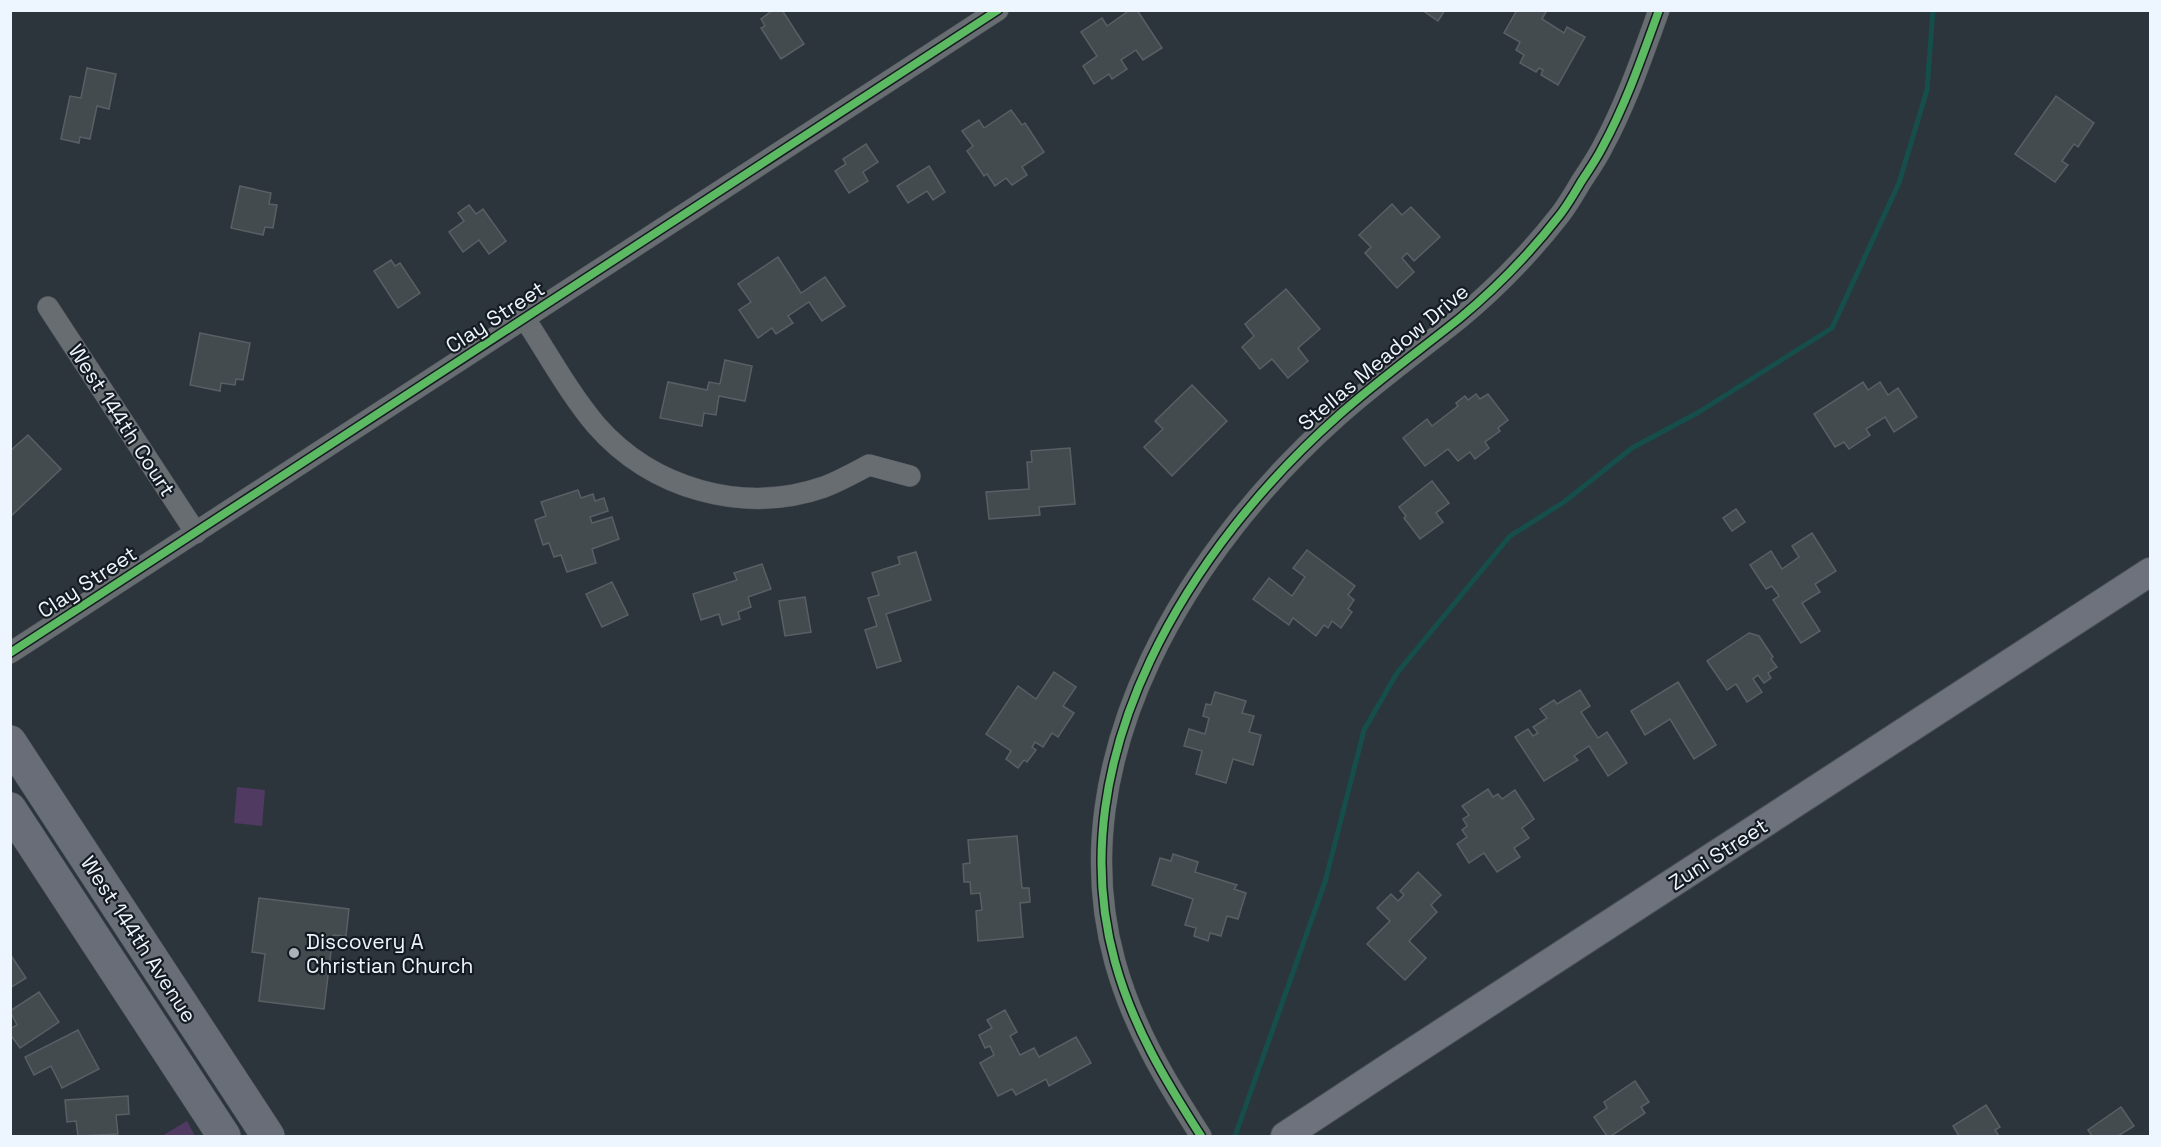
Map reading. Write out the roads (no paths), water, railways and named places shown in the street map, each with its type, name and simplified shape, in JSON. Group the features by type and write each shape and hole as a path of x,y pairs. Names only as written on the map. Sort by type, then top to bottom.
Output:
{"main road":[{"name":"West 144th Avenue","path":"10,742 268,1137"},
{"name":"West 144th Avenue","path":"10,809 224,1137"}],"street":[{"name":"Clay Street","path":"10,653 998,10"},
{"name":"Stellas Meadow Drive","path":"1201,1137 1169,1087 1140,1032 1115,962 1107,926 1103,900 1101,835 1116,751 1127,713 1149,662 1185,599 1213,555 1267,486 1338,415 1463,315 1526,256 1562,213 1602,148 1630,87 1659,10"},
{"name":"West 144th Court","path":"48,307 196,533"},
{"path":"525,319 596,424 632,459 676,483 700,491 750,499 775,498 816,489 847,477 869,465 910,476"},
{"name":"Zuni Street","path":"1285,1137 1384,1070 2151,572"}],"waterway":[{"path":"1235,1136 1325,882 1364,730 1397,673 1510,536 1564,502 1632,448 1699,412 1832,328 1899,183 1927,90 1933,10"}],"place":[{"name":"Discovery A Christian Church","path":"294,953"}]}
